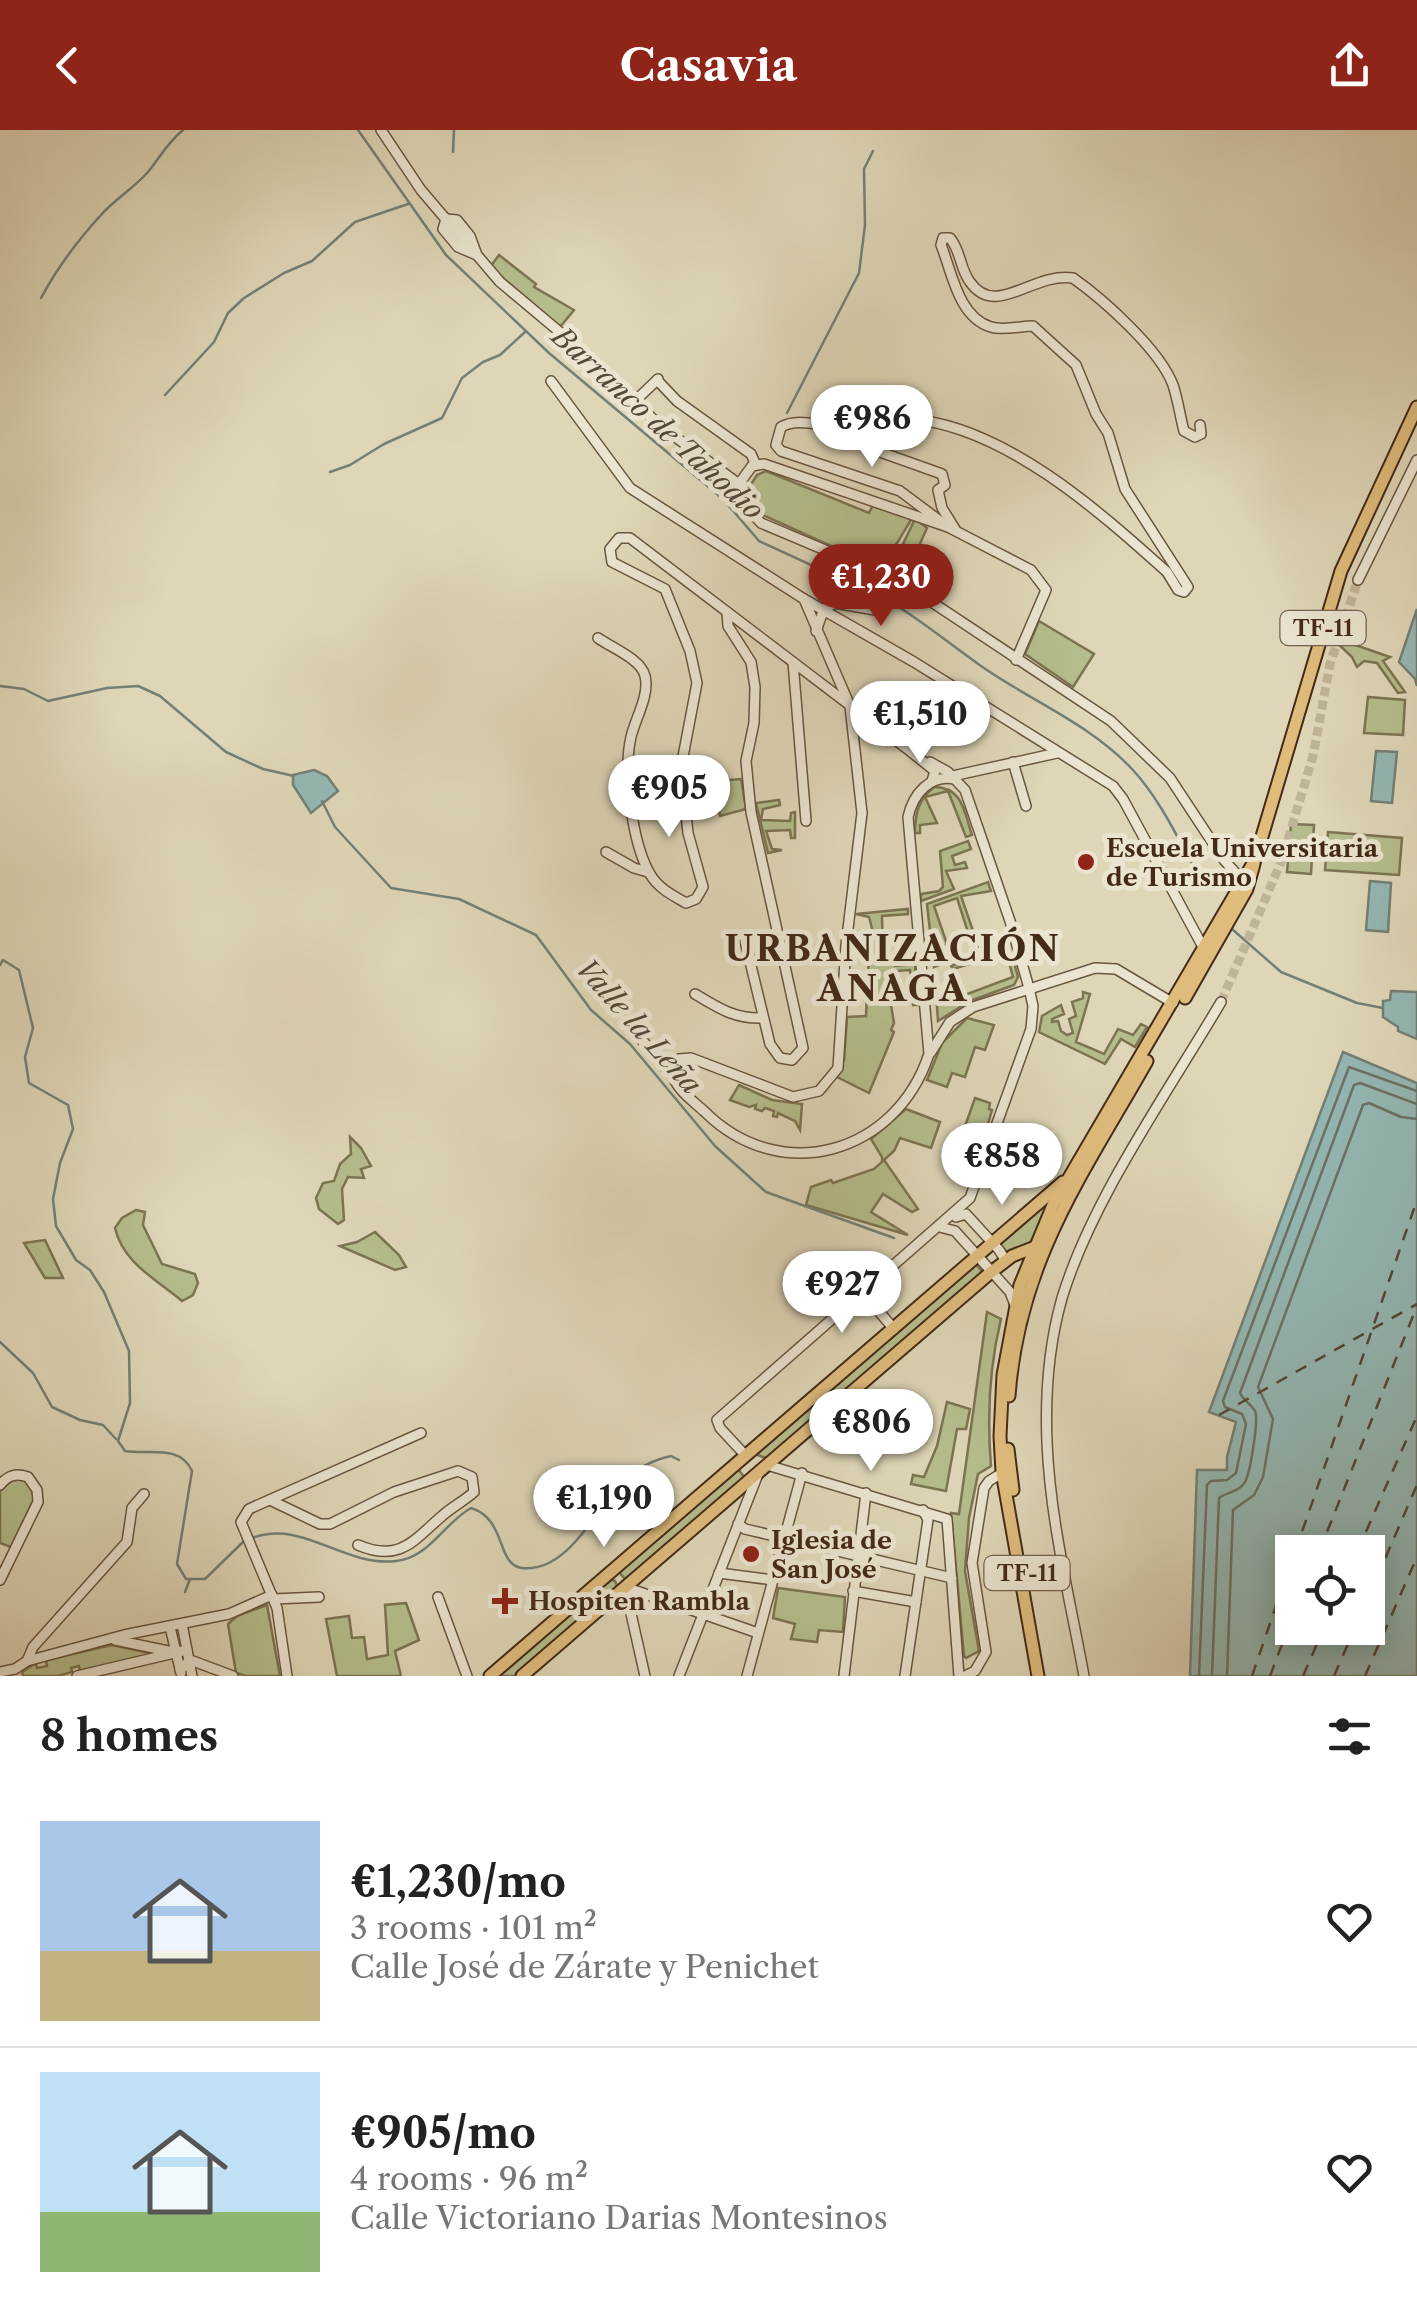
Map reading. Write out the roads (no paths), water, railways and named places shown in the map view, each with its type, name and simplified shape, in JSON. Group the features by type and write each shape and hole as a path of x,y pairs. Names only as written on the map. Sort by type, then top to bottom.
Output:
{"main road":[{"name":"TF-11","path":"1247,880 1341,571 1417,407"},
{"path":"1208,947 1247,880"},
{"name":"TF-11","path":"1042,1676 1006,1471 1001,1398 1016,1306 1040,1246 1208,947"},
{"name":"TF-11","path":"1006,1471 1010,1382 1046,1204 1070,1176 1118,1093 1178,1003"},
{"path":"1102,1136 1119,1099 1118,1093"},
{"path":"490,1676 993,1243 1046,1204"},
{"path":"522,1676 990,1273 1006,1260 1040,1246"},
{"path":"743,1458 760,1471"},
{"path":"743,1458 760,1471"},
{"path":"609,1573 625,1587"}],"street":[{"path":"381,130 421,190 500,282 592,359 659,425 740,484 746,506 761,523 903,583 1111,722 1170,778 1224,860 1247,880"},
{"path":"948,528 900,491 781,451 776,444 781,427 790,422 847,426 907,418 970,434 1064,484 1167,572 1178,590 1187,590 1187,582 1166,556 1125,489 1108,433 1076,365 1033,326 998,329 981,322 959,297 941,245 943,238 950,238 956,246 967,280 991,298 1001,298 1044,279 1073,278 1116,314 1157,362 1172,383 1184,431 1194,438 1201,434 1200,425"},
{"path":"634,402 659,379 677,401 751,454 756,466"},
{"path":"551,381 630,488 1117,791 1208,947"},
{"path":"847,426 869,448 942,474 946,485 938,490 942,508 960,534"},
{"path":"1358,580 1417,460"},
{"path":"740,484 752,466 764,464 948,528 1031,570 1046,590 1016,660"},
{"path":"830,486 834,469"},
{"path":"598,638 635,661 645,673 646,688 630,740 632,819 648,872 659,886 686,904 696,899 703,887 688,833 681,767 697,683 690,651 665,588 612,562 610,548 620,538 630,538 934,772 932,781 914,800 908,817 930,1054"},
{"path":"816,631 824,609 835,603 876,610 916,592"},
{"path":"642,1040 665,1067 691,1058 793,1097 819,1090 838,1068 846,946 862,813 850,706 804,599"},
{"path":"727,612 728,626 750,662 755,686 754,723 746,761 751,812 802,1048 797,1058 780,1058 770,1044 746,942"},
{"path":"793,662 806,821"},
{"path":"1034,738 1035,758"},
{"path":"910,751 965,790 1030,988 1031,1029 970,1198 969,1210 976,1226"},
{"path":"932,781 1057,753"},
{"path":"1013,762 1026,806"},
{"path":"965,790 970,775 982,769"},
{"path":"606,852 648,872"},
{"path":"928,1022 934,1030 973,1007 1086,969 1106,967 1178,1003"},
{"path":"695,994 740,1018 763,1018"},
{"path":"1084,1676 1048,1458 1047,1395 1057,1320 1092,1225 1221,1002"},
{"path":"674,1067 676,1084 730,1135 773,1152 812,1152 847,1144 880,1126 916,1085 950,1022"},
{"path":"743,1458 717,1424 720,1417 970,1198"},
{"path":"1006,1260 961,1214 953,1221 976,1258 1010,1292 1016,1306"},
{"path":"940,1227 956,1231"},
{"path":"863,1293 894,1329"},
{"path":"287,1676 273,1597 241,1522 249,1509 421,1433"},
{"path":"270,1500 320,1524 330,1524 394,1492 458,1471 472,1477 474,1492 416,1542 398,1550 370,1550 358,1545"},
{"path":"679,1676 760,1471 802,1473 943,1516 948,1523 958,1661 965,1676 986,1654 973,1552 984,1488 1006,1471"},
{"path":"747,1676 802,1473"},
{"path":"0,1485 8,1476 28,1476 37,1490 38,1502 0,1580"},
{"path":"844,1676 866,1493"},
{"path":"26,1661 32,1647 127,1542 132,1508 144,1494"},
{"path":"905,1676 928,1520 923,1510"},
{"path":"738,1524 745,1529 952,1578"},
{"path":"719,1573 773,1580"},
{"path":"625,1587 758,1634"},
{"path":"625,1587 645,1676"},
{"path":"853,1591 916,1602"},
{"path":"0,1672 16,1669 26,1661 111,1640 136,1639 229,1614 273,1597 318,1597"},
{"path":"438,1597 467,1676"},
{"path":"182,1624 192,1676"},
{"path":"170,1627 181,1673"},
{"path":"136,1639 188,1655 233,1676"},
{"path":"77,1676 125,1671 176,1653"},
{"path":"958,1661 975,1661 986,1654"},
{"path":"181,1673 188,1655"}],"water":[{"path":"1417,609 1417,686 1399,662"},
{"path":"1376,751 1397,752 1392,803 1371,801"},
{"path":"314,770 327,776 338,791 311,813 293,785 293,775"},
{"path":"1370,881 1391,883 1388,932 1366,930"},
{"path":"1391,991 1417,992 1417,1039 1398,1031 1383,1017 1383,1001 1390,1000"},
{"path":"1343,1052 1417,1083 1417,1676 1190,1676 1197,1470 1227,1470 1236,1422 1209,1412"}],"waterway":[{"path":"41,298 84,234 143,178 183,130"},
{"name":"Barranco de Tahodio","path":"358,130 446,255 549,353 723,499 759,541 887,600"},
{"path":"453,152 454,130"},
{"path":"787,413 859,273 865,225 864,169 873,151"},
{"path":"165,395 214,342 228,313 244,298 312,261 355,222 408,204"},
{"path":"330,472 442,418 462,378 500,355 525,332"},
{"name":"Barranco de Tahodio","path":"894,604 1000,679 1116,753 1152,794 1201,880"},
{"name":"Valle la Leña","path":"0,686 24,689 48,701 107,688 138,686 160,696 226,752 263,769 294,776"},
{"name":"Valle la Leña","path":"322,801 335,827 391,888 459,899 536,935 591,1010 630,1044 715,1146 766,1192 894,1238"},
{"name":"Barranco de Tahodio","path":"1232,929 1281,972 1357,1003 1383,1008"},
{"path":"0,965 3,960 19,970 33,1028 25,1057 29,1083 68,1105 73,1129 60,1163 53,1199 56,1226 76,1260 90,1270 104,1292 129,1351 130,1403 118,1441 125,1451 163,1452 180,1457 192,1471 177,1564 186,1579 205,1579 244,1541"},
{"path":"0,1342 33,1373 52,1407 103,1425 116,1439"},
{"path":"252,1538 289,1534 358,1557 396,1561 418,1554 471,1508 491,1522 514,1565 538,1567 567,1550 634,1472 671,1456 679,1460"},
{"path":"185,1592 190,1579"}],"tunnel":[{"path":"1221,1002 1282,860 1313,756 1330,664 1358,580"}],"place":[{"name":"Escuela Universitaria de Turismo","path":"1086,862"},
{"name":"Iglesia de San José","path":"751,1554"},
{"name":"Hospiten Rambla","path":"505,1601"}],"district":[{"name":"URBANIZACIÓN ANAGA","path":"893,969"}]}
